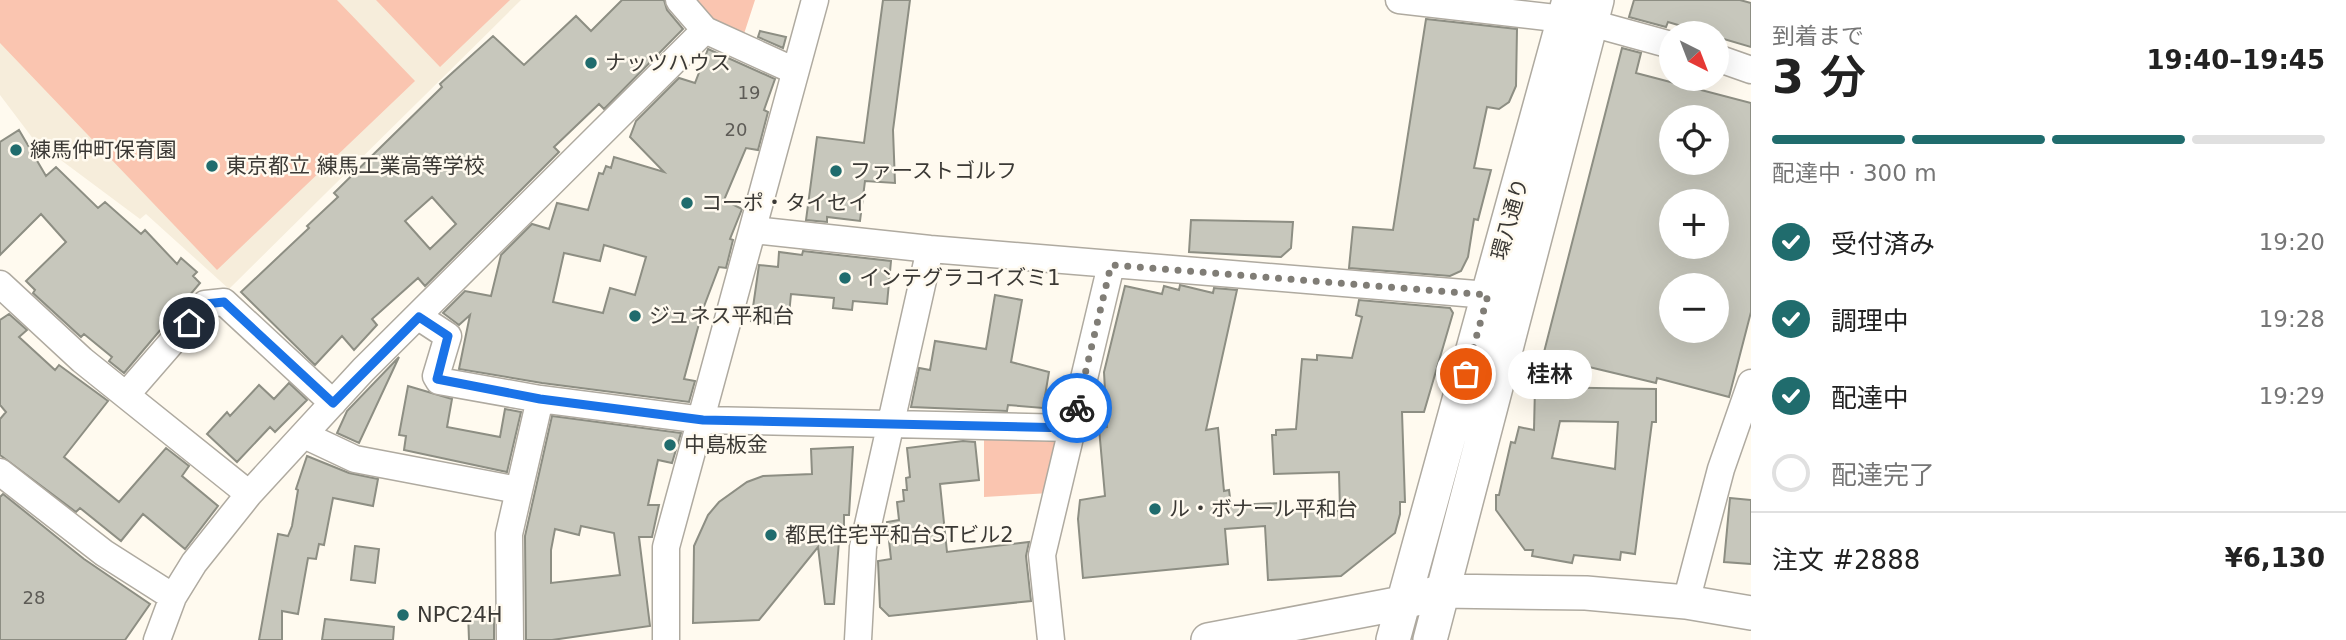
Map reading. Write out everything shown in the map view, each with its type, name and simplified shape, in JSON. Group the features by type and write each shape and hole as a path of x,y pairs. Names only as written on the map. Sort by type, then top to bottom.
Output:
{"main road":[{"name":"環八通り","path":"1393,640 1488,295 1580,11"},
{"name":"環八通り","path":"1430,640 1580,11"},
{"path":"1228,639 1402,603 1442,591 1587,593 1686,602 1751,613"}],"street":[{"path":"679,0 705,30 795,71"},
{"path":"666,640 666,547 703,420 815,0"},
{"path":"1399,0 1580,11 1659,41"},
{"path":"157,640 173,597 194,563 249,494 333,403 705,30"},
{"path":"1729,62 1751,70"},
{"path":"754,230 930,249 1488,295"},
{"path":"858,640 863,547 930,249"},
{"path":"1051,640 1042,555 1111,265"},
{"path":"0,284 82,360 249,494"},
{"path":"126,395 205,304 224,302 333,403"},
{"path":"419,317 448,336 437,379 540,399 703,420 1072,428"},
{"path":"1686,602 1721,469 1751,383"},
{"path":"510,640 509,534 540,399"},
{"path":"304,435 316,443 366,462 518,490"},
{"path":"0,472 104,553 173,597"}],"shaded area":[{"name":"東京都立 練馬工業高等学校","path":"0,0 521,0 229,289 146,214 140,219 34,140 0,95"},
{"name":"東京都立 練馬工業高等学校","path":"0,0 337,0 415,81 217,270 0,43"},
{"path":"376,0 510,0 440,67"},
{"path":"691,0 755,0 743,37 711,22"},
{"path":"984,433 1060,433 1050,493 984,497"}],"building":[{"path":"622,0 664,0 667,10 683,29 604,109 599,104 554,147 559,152 425,286 418,278 372,319 377,325 354,350 342,336 315,365 241,292 309,228 307,226 338,197 334,193 442,87 440,84 493,36 524,65 576,16 591,31","holes":["432,197 456,224 430,249 405,221"]},
{"path":"883,0 910,0 893,130 895,183 865,181 860,221 827,217 827,222 806,220 817,137 864,143"},
{"path":"1634,0 1740,0 1751,3 1751,47 1729,41 1729,21 1659,21 1659,25 1629,17"},
{"path":"1426,19 1517,29 1516,86 1509,102 1499,109 1487,107 1474,168 1491,170 1478,220 1474,219 1468,257 1461,271 1450,276 1349,268 1353,227 1393,230"},
{"path":"760,31 786,37 783,48 758,37"},
{"path":"1622,48 1641,53 1636,73 1659,79 1659,91 1705,91 1751,103 1751,312 1729,397 1657,378 1656,383 1543,356"},
{"path":"708,49 775,79 764,110 768,112 758,150 746,148 724,200 742,209 730,239 733,240 726,268 719,267 703,309 684,379 695,381 689,402 459,369 470,315 459,325 443,313 465,291 491,296 501,255 532,224 549,229 557,203 588,210 599,173 603,174 606,166 611,168 614,157 664,172 630,137 636,121 679,78 695,83","holes":["604,245 646,257 635,295 610,288 603,313 553,302 564,253 600,261"]},
{"path":"19,130 46,176 56,167 98,208 105,202 141,234 145,230 177,264 181,258 197,272 193,276 200,283 124,373 109,361 112,357 84,334 81,337 33,293 35,290 26,281 66,242 41,214 0,255 0,142"},
{"path":"1191,220 1293,222 1291,248 1281,257 1189,252"},
{"path":"803,251 891,261 887,304 853,301 852,310 833,308 834,298 791,294 788,325 751,321 759,265 778,267 779,252 802,255"},
{"path":"1180,285 1213,293 1214,288 1237,290 1206,430 1218,428 1224,491 1229,490 1231,505 1280,503 1280,511 1340,511 1339,472 1274,474 1272,435 1276,435 1276,430 1296,429 1302,359 1317,360 1317,355 1352,358 1362,317 1356,315 1359,300 1450,308 1453,313 1424,412 1402,412 1405,502 1400,502 1395,533 1341,576 1268,580 1265,526 1225,529 1228,564 1083,578 1078,519 1080,500 1105,496 1099,428 1107,427 1104,372 1125,286 1162,294 1164,286 1179,290"},
{"path":"995,295 1022,300 1011,362 1049,372 1043,408 1008,405 1007,411 911,407 919,368 930,370 935,341 986,349"},
{"path":"9,314 27,330 19,337 55,370 59,365 108,401 64,457 119,502 166,448 189,466 182,476 218,506 185,549 143,514 121,541 80,508 76,512 0,455 0,419 6,412 0,405 0,320"},
{"path":"399,357 359,443 337,433 347,411"},
{"path":"289,383 307,400 275,432 270,427 237,462 207,434 227,412 230,416 259,385 274,399"},
{"path":"408,386 452,399 447,427 500,437 505,409 521,412 507,472 404,450 406,436 399,435"},
{"path":"1535,387 1656,389 1656,422 1652,422 1635,554 1621,552 1620,560 1574,555 1572,563 1532,556 1533,550 1525,550 1496,510 1496,495 1499,495 1511,442 1515,443 1519,427 1534,430","holes":["1560,421 1618,422 1615,469 1552,458"]},
{"path":"552,416 681,433 672,463 658,460 648,505 659,505 652,537 639,537 650,626 552,640 526,640 525,536","holes":["581,526 614,533 620,575 551,583 551,550 555,529 579,535"]},
{"path":"975,442 979,480 940,484 947,552 1029,542 1026,556 1031,601 889,616 880,607 878,561 891,559 887,522 899,520 897,502 904,501 906,478 910,477 907,448"},
{"name":"都民住宅平和台STビル2","path":"853,447 849,515 844,515 844,540 839,541 834,604 825,604 818,547 759,620 693,623 694,546 708,515 719,502 747,482 763,476 812,474 811,449"},
{"path":"307,456 349,473 378,479 373,506 333,498 324,545 319,544 316,559 308,558 298,614 282,611 282,640 259,640 278,534 288,536 292,526 296,489"},
{"path":"3,494 84,559 150,604 125,640 0,640 0,497"},
{"path":"1730,498 1751,500 1751,564 1724,562"},
{"path":"355,546 379,549 375,583 351,580"},
{"path":"494,611 494,640 469,640 468,612"},
{"path":"325,619 394,627 393,640 322,640"}],"way so far":[{"path":"1077,408 1111,265 1488,295 1466,374"}],"place":[{"name":"ナッツハウス","path":"591,63"},
{"name":"練馬仲町保育園","path":"16,150"},
{"name":"東京都立 練馬工業高等学校","path":"212,166"},
{"name":"ファーストゴルフ","path":"836,171"},
{"name":"コーポ・タイセイ","path":"687,203"},
{"name":"インテグラコイズミ1","path":"845,278"},
{"name":"ジュネス平和台","path":"635,316"},
{"name":"桂林","path":"1466,374"},
{"name":"中島板金","path":"670,445"},
{"name":"ル・ボナール平和台","path":"1155,509"},
{"name":"都民住宅平和台STビル2","path":"771,535"},
{"name":"NPC24H","path":"403,615"}],"route":[{"path":"189,323 205,304 224,302 333,403 363,370 419,317 448,336 436,376 439,381 540,399 703,420 1072,428 1077,408"}]}
